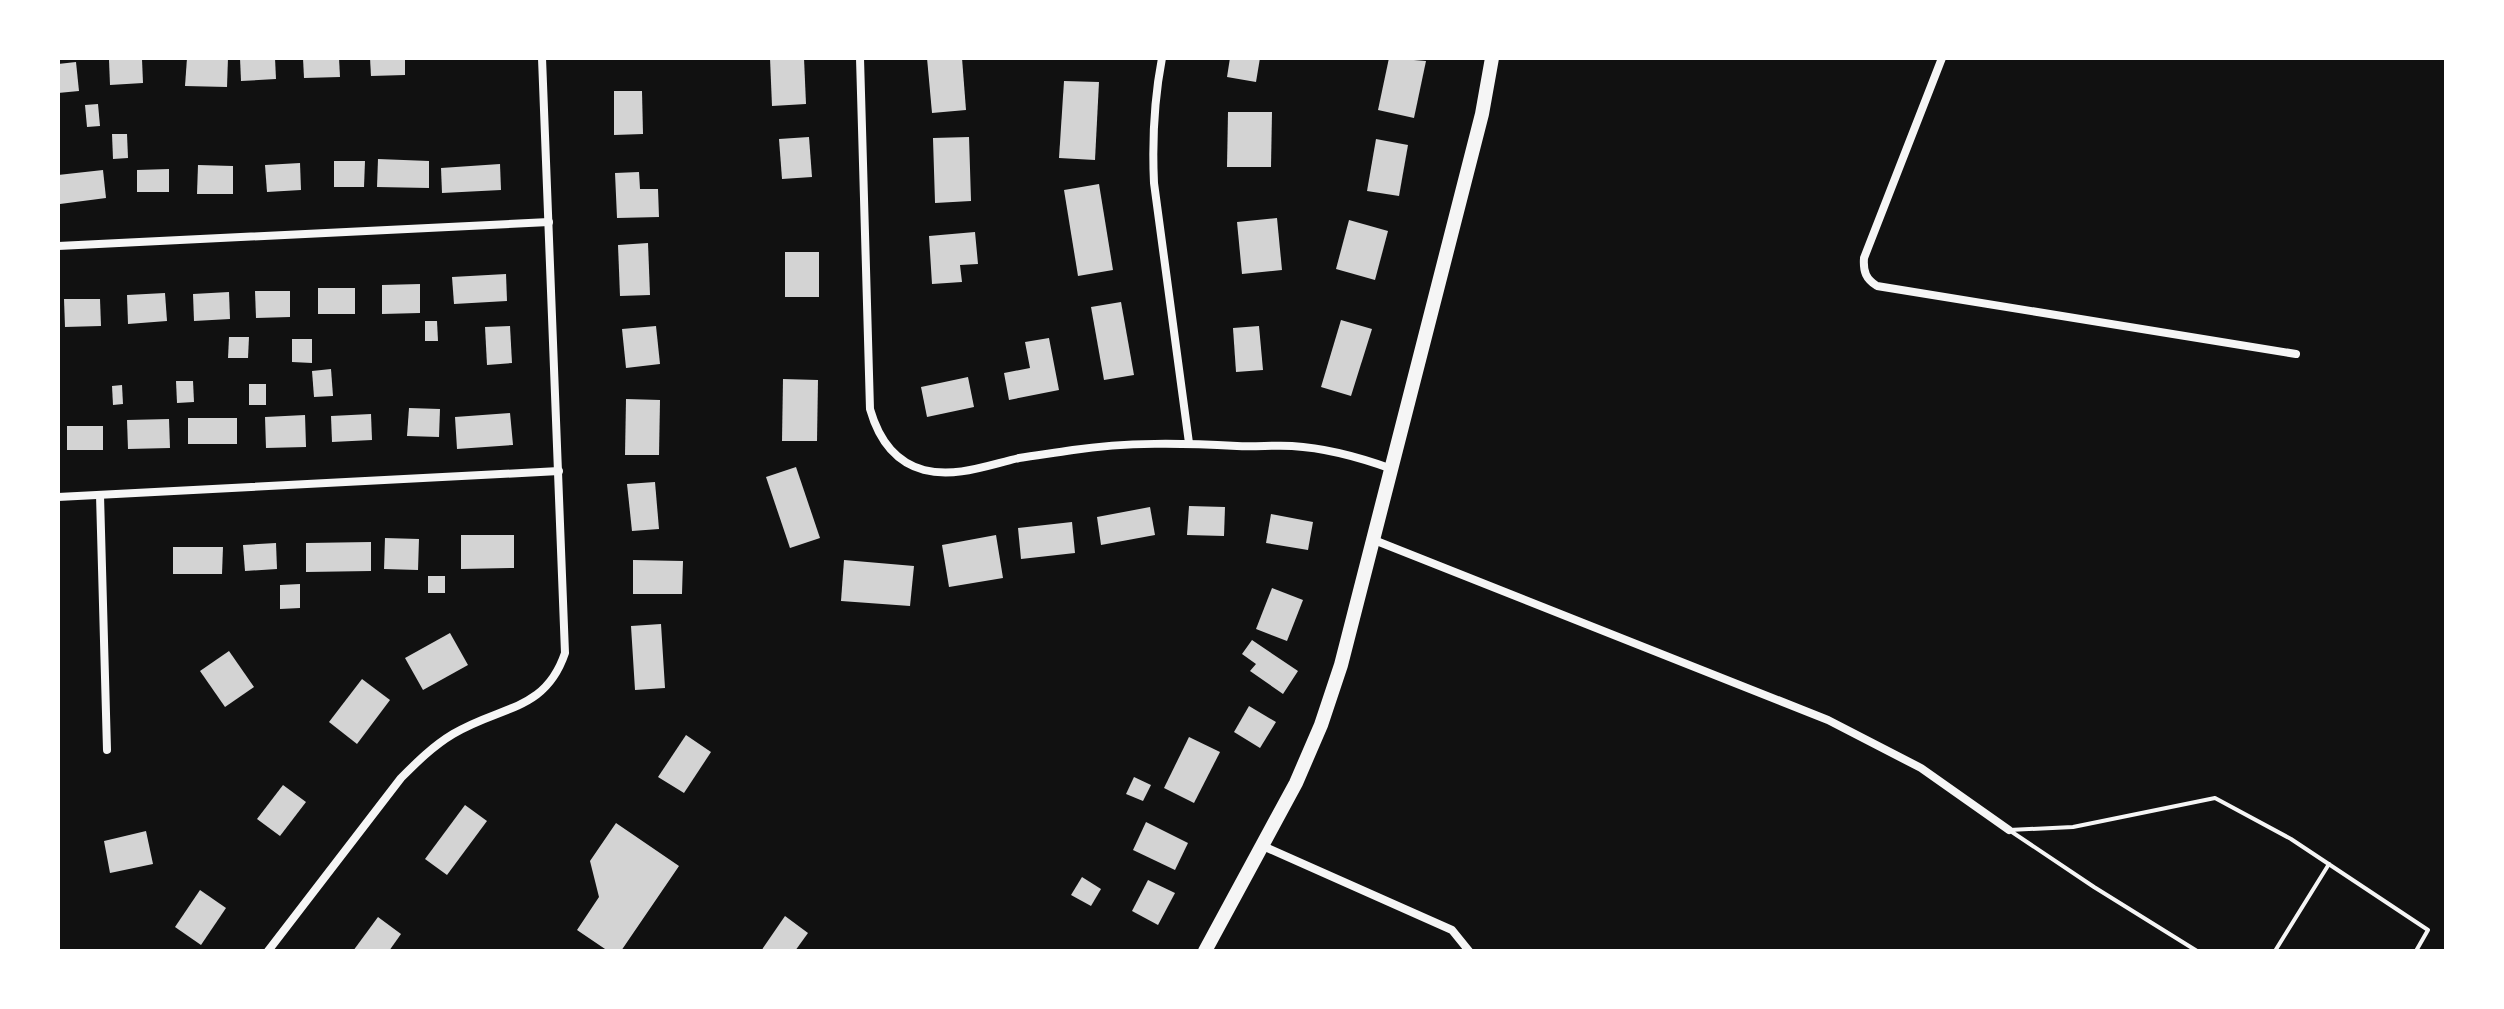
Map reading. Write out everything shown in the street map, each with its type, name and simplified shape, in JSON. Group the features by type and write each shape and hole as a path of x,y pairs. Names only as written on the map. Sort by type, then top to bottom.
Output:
{"main road":[{"path":"1205,951 1296,783 1321,725 1345,652 1482,114 1492,58"}],"street":[{"path":"268,951 401,778 425,754 452,734 486,716 532,699 547,688 558,673 566,645 542,58"},
{"path":"860,58 870,409 876,429 886,445 901,459 920,469 940,473 960,472 1020,458 1088,448 1189,443 1323,449 1360,457 1393,469"},
{"path":"1162,58 1155,94 1152,142 1154,183 1189,443"},
{"path":"1942,58 1864,258 1863,270 1869,280 1877,286 2296,354"},
{"path":"58,246 549,222"},
{"path":"58,497 559,471"},
{"path":"100,495 107,750"},
{"path":"1374,540 1828,720 1921,768 2009,830"},
{"path":"1263,846 1452,930 1469,951"}],"lane":[{"path":"2009,830 2073,827 2215,798 2291,839 2428,930 2416,951"},
{"path":"2009,830 2197,951"},
{"path":"2275,951 2329,864"}],"building":[{"path":"187,58 228,58 227,87 185,86"},
{"path":"240,58 275,58 276,79 241,81"},
{"path":"303,58 339,58 340,77 304,78"},
{"path":"370,58 405,58 405,75 371,76"},
{"path":"770,58 804,58 806,104 772,106"},
{"path":"927,58 962,58 966,110 932,113"},
{"path":"1230,58 1260,58 1256,82 1227,77"},
{"path":"1389,58 1426,61 1414,118 1378,110"},
{"path":"142,59 143,83 110,85 109,60"},
{"path":"76,62 79,91 58,93 58,64"},
{"path":"1064,81 1099,82 1095,160 1059,158"},
{"path":"614,91 642,91 643,134 614,135"},
{"path":"98,104 100,126 87,127 85,105"},
{"path":"1228,112 1272,112 1271,167 1227,167"},
{"path":"112,134 127,134 128,158 113,159"},
{"path":"809,137 812,177 782,179 779,139"},
{"path":"969,137 971,201 935,203 933,138"},
{"path":"1376,139 1408,145 1399,196 1367,191"},
{"path":"378,159 429,161 429,188 377,187"},
{"path":"334,161 365,161 364,187 334,187"},
{"path":"300,163 301,190 267,192 265,165"},
{"path":"500,164 501,190 442,193 441,168"},
{"path":"198,165 233,166 233,194 197,194"},
{"path":"169,169 169,192 137,192 137,170"},
{"path":"103,170 106,198 60,204 58,175"},
{"path":"639,172 640,189 658,189 659,217 617,218 615,173"},
{"path":"1099,184 1113,270 1078,276 1064,190"},
{"path":"1277,218 1282,270 1242,274 1237,222"},
{"path":"1349,220 1388,231 1375,280 1336,269"},
{"path":"975,232 978,264 960,265 962,282 932,284 929,236"},
{"path":"648,243 650,295 620,296 618,245"},
{"path":"785,252 819,252 819,297 785,297"},
{"path":"506,274 507,301 454,304 452,277"},
{"path":"420,284 420,313 382,314 382,285"},
{"path":"318,288 355,288 355,314 318,314"},
{"path":"255,291 290,291 290,317 256,318"},
{"path":"229,292 230,319 194,321 193,294"},
{"path":"165,293 167,321 128,324 127,295"},
{"path":"64,299 100,299 101,326 65,327"},
{"path":"1121,302 1134,375 1104,380 1091,307"},
{"path":"1341,320 1372,329 1351,396 1321,387"},
{"path":"425,321 437,321 438,341 425,341"},
{"path":"510,326 512,363 487,365 485,327"},
{"path":"656,326 660,364 626,368 622,329"},
{"path":"1259,326 1263,370 1236,372 1233,328"},
{"path":"229,337 249,337 248,358 228,358"},
{"path":"1049,338 1059,390 1009,400 1004,373 1030,368 1025,342"},
{"path":"292,339 312,339 312,363 292,362"},
{"path":"331,369 333,396 314,397 312,371"},
{"path":"968,377 974,407 927,417 921,387"},
{"path":"783,379 818,380 817,441 782,441"},
{"path":"176,381 193,381 194,402 177,403"},
{"path":"249,384 266,384 266,405 249,405"},
{"path":"122,385 123,404 113,405 112,386"},
{"path":"626,399 660,400 659,455 625,455"},
{"path":"409,408 440,409 439,437 407,436"},
{"path":"510,413 513,445 457,449 455,417"},
{"path":"371,414 372,440 332,442 331,416"},
{"path":"305,415 306,447 266,448 265,417"},
{"path":"188,418 237,418 237,444 188,444"},
{"path":"169,419 170,448 128,449 127,420"},
{"path":"67,426 103,426 103,450 67,450"},
{"path":"796,467 820,538 790,548 766,477"},
{"path":"655,482 659,529 632,531 627,484"},
{"path":"1189,506 1225,507 1224,536 1187,535"},
{"path":"1150,507 1155,535 1101,545 1097,517"},
{"path":"1271,514 1313,522 1308,550 1266,543"},
{"path":"1072,522 1075,553 1021,559 1018,528"},
{"path":"461,535 514,535 514,568 461,569"},
{"path":"996,535 1003,578 949,587 942,545"},
{"path":"385,538 419,539 418,570 384,569"},
{"path":"371,542 371,571 306,572 306,543"},
{"path":"276,543 277,569 245,571 243,545"},
{"path":"173,547 223,547 222,574 173,574"},
{"path":"633,560 683,561 682,594 633,594"},
{"path":"844,560 914,566 910,606 841,601"},
{"path":"428,576 445,576 445,593 428,593"},
{"path":"300,584 300,608 280,609 280,585"},
{"path":"1272,588 1303,600 1287,641 1256,629"},
{"path":"661,624 665,688 635,690 631,626"},
{"path":"450,633 468,665 423,690 405,658"},
{"path":"1252,640 1298,671 1283,694 1250,671 1256,664 1242,654"},
{"path":"229,651 254,687 225,707 200,671"},
{"path":"362,679 390,700 357,744 329,722"},
{"path":"1249,706 1276,722 1260,748 1234,732"},
{"path":"686,735 711,752 684,793 658,777"},
{"path":"1189,737 1220,752 1194,803 1164,788"},
{"path":"1134,777 1151,785 1143,801 1126,794"},
{"path":"283,785 306,802 280,836 257,819"},
{"path":"465,805 487,821 447,875 425,859"},
{"path":"1146,822 1188,843 1175,870 1133,850"},
{"path":"616,823 679,866 621,951 608,951 577,930 599,897 590,861"},
{"path":"146,831 153,864 110,873 104,841"},
{"path":"1082,877 1101,889 1091,906 1071,895"},
{"path":"1148,880 1175,893 1158,925 1132,911"},
{"path":"200,890 226,908 201,945 175,927"},
{"path":"785,916 808,933 795,951 761,951"},
{"path":"378,917 401,934 389,951 353,951"}]}
